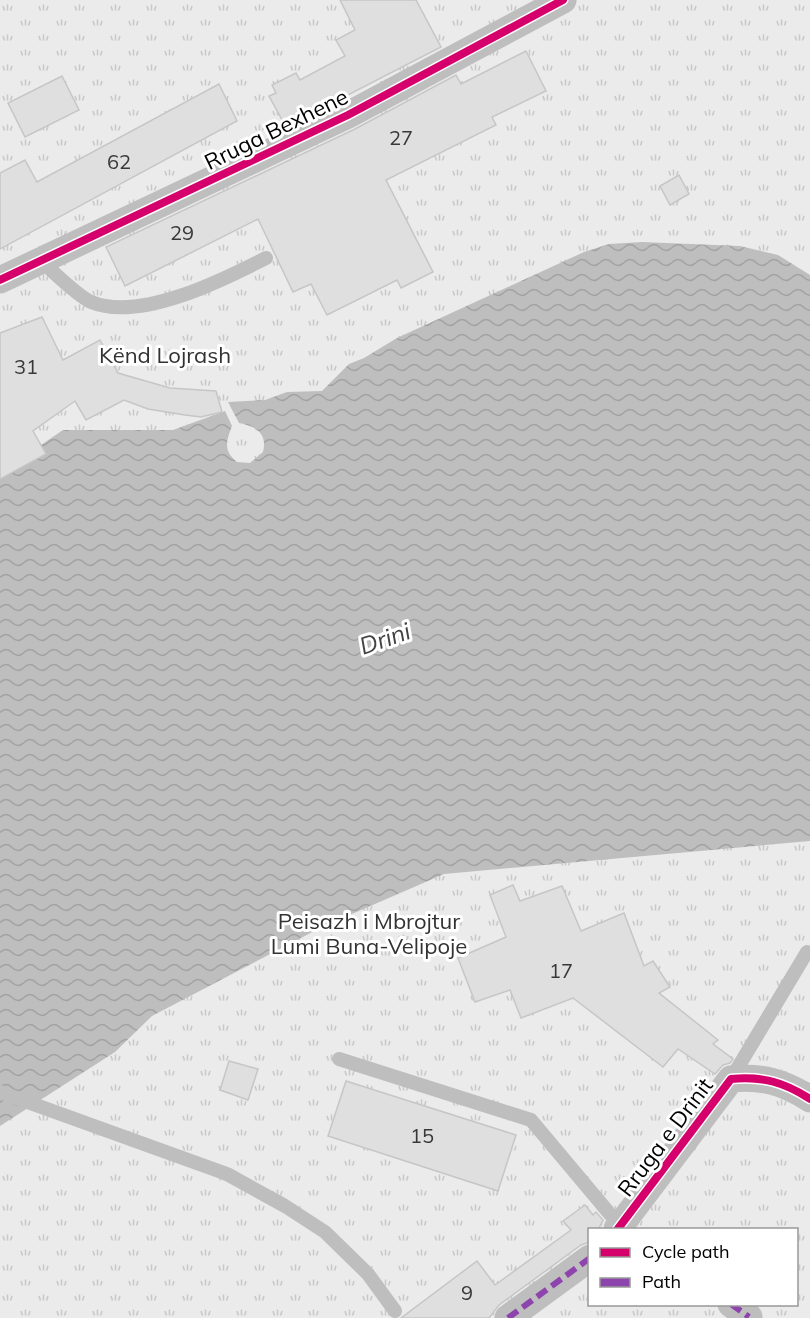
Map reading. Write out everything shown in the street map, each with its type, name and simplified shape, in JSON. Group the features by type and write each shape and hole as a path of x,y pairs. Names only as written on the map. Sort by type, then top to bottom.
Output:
{"street":[{"name":"Rruga Bexhene","path":"0,280 348,115 562,0"},
{"name":"Rruga e Drinit","path":"621,1228 730,1079 754,1077 773,1080 795,1089 810,1099"},
{"path":"508,1318 588,1259"}],"lane":[{"path":"41,261 91,302 119,306 153,305 224,280 266,258"},
{"path":"730,1079 807,952"},
{"path":"339,1059 531,1120 621,1228"},
{"path":"0,1092 227,1174 285,1206 332,1239 368,1274 395,1311"}],"green space":[{"name":"Kënd Lojrash","path":"0,0 810,0 810,464 0,703"},
{"name":"Peisazh i Mbrojtur Lumi Buna-Velipoje","path":"810,476 810,1318 0,1318 0,717"}],"water":[{"name":"Drini","path":"642,242 740,246 778,255 810,275 810,841 444,874 322,927 152,1016 115,1052 0,1126 0,479 46,454 41,445 63,430 173,430 225,411 232,426 227,441 229,454 237,462 250,463 263,452 264,440 255,428 239,423 228,402 265,400 287,392 322,391 349,364 364,358 397,338 584,252 609,244"}],"building":[{"path":"340,0 416,0 441,47 286,127 269,96 276,93 272,85 296,73 300,80 345,56 336,40 355,30"},
{"path":"526,51 546,91 492,117 496,125 386,180 433,272 401,288 397,280 327,315 311,284 293,292 258,219 125,286 106,247 355,129 456,75 461,84"},
{"path":"62,76 79,110 25,137 8,103"},
{"path":"219,84 237,121 0,249 0,173 25,160 37,182"},
{"path":"679,175 689,194 670,205 660,186"},
{"path":"42,317 63,360 100,340 118,373 170,388 216,391 222,412 201,417 148,409 124,400 86,420 75,401 33,431 46,454 0,479 0,333"},
{"path":"513,885 520,901 562,886 581,931 624,913 644,966 653,961 670,987 659,993 718,1040 713,1044 733,1059 730,1063 723,1065 715,1074 678,1049 663,1067 573,998 521,1018 510,990 475,1002 458,958 506,937 490,895"},
{"path":"229,1061 258,1069 248,1100 220,1090"},
{"path":"346,1081 516,1135 498,1191 328,1136"},
{"path":"585,1205 593,1215 596,1212 603,1220 599,1228 588,1228 588,1243 581,1245 499,1305 489,1318 401,1318 477,1261 495,1285 571,1230 563,1221"}],"marked path":[{"path":"508,1318 588,1259"},
{"path":"734,1306 749,1317"}],"cycle path":[{"path":"0,280 348,115 563,0"},
{"path":"619,1228 731,1079 753,1078 782,1084 810,1099"}]}
